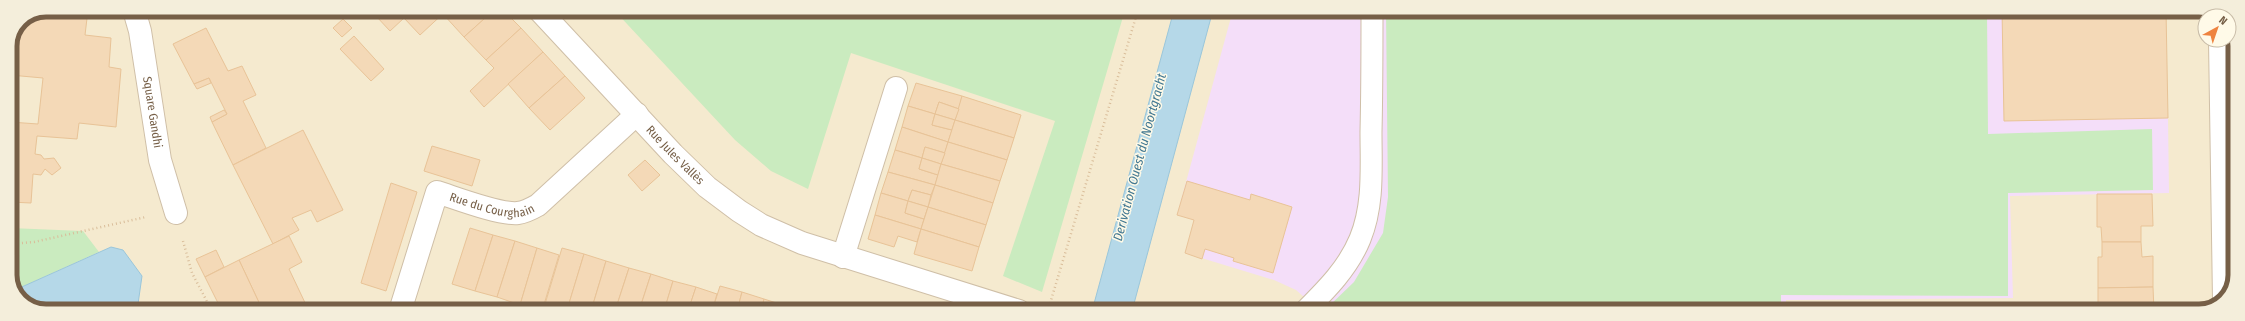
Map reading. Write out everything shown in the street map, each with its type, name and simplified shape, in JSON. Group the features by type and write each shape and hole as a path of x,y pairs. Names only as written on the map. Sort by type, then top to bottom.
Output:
{"street":[{"name":"Square Gandhi","path":"136,17 140,31 160,160 176,213"},
{"name":"Rue Jules Vallès","path":"546,17 674,154 724,201 761,225 782,236 843,257 995,304"},
{"path":"2220,48 2228,202"},
{"path":"843,257 896,88"},
{"name":"Rue du Courghain","path":"402,304 437,192 503,212 516,213 527,211 538,205 637,114"},
{"path":"2225,288 2228,238"}],"lane":[{"path":"1312,304 1336,279 1345,267 1360,240 1368,215 1371,186 1372,17"}],"path":[{"path":"1050,304 1136,17"},
{"path":"17,243 34,242 145,217 176,213 192,273 208,304"}],"shaded area":[{"path":"46,17 2197,17 2197,48 2228,48 2228,279 2224,290 2218,297 2203,304 42,304 25,296 20,288 17,277 17,46 19,35 25,25 35,19"},
{"path":"1231,17 2002,17 2004,121 2168,118 2169,193 2010,196 2013,298 1786,300 1786,304 1312,304 1296,290 1274,280 1185,253 1194,220 1177,215"}],"green space":[{"path":"621,17 1123,17 1042,292 1003,276 1055,121 851,53 808,189 771,171 735,140"},
{"path":"1386,17 1987,17 1988,134 2152,129 2153,190 2008,193 2008,296 1781,295 1781,304 1331,304 1354,282 1383,233 1388,197"},
{"path":"17,228 83,231 99,252 20,288 17,277"}],"water":[{"name":"Derivation Ouest du Noortgracht","path":"1172,17 1211,17 1134,304 1094,304"},
{"path":"111,247 123,250 142,276 138,304 42,304 25,296 20,288"}],"building":[{"path":"46,17 87,17 85,35 111,38 109,67 121,69 116,127 79,123 77,139 37,136 35,154 41,155 44,159 54,158 61,168 52,175 45,169 41,175 33,174 31,203 17,202 17,122 38,124 43,78 17,76 17,46 19,35 25,25 35,19"},
{"path":"377,17 439,17 420,35 404,18 390,31"},
{"path":"446,17 486,17 464,37"},
{"path":"486,17 510,17 521,28 486,60 464,37"},
{"path":"2002,17 2166,17 2168,118 2004,121"},
{"path":"343,19 352,28 342,37 333,28"},
{"path":"206,28 228,71 242,66 256,95 243,101 266,148 233,165 212,122 227,114 209,78 194,84 173,44"},
{"path":"521,28 543,52 484,107 470,91 494,68 486,60"},
{"path":"354,36 384,69 371,81 340,49"},
{"path":"543,52 565,76 529,108 508,84"},
{"path":"565,76 585,98 550,130 529,108"},
{"path":"209,78 211,83 197,89 194,84"},
{"path":"916,83 962,96 959,109 939,102 935,114 908,106"},
{"path":"962,96 1021,115 1014,138 955,120"},
{"path":"939,102 959,109 955,120 935,114"},
{"path":"908,106 935,114 932,125 952,130 948,142 902,127"},
{"path":"224,110 227,114 212,122 210,117"},
{"path":"935,114 955,120 952,130 932,125"},
{"path":"955,120 1014,138 1007,160 948,142"},
{"path":"902,127 948,142 945,153 925,147 922,158 895,150"},
{"path":"303,130 343,210 317,222 311,210 292,218 299,230 273,244 233,165"},
{"path":"948,142 1007,160 1000,181 941,164"},
{"path":"432,146 480,160 472,186 424,171"},
{"path":"925,147 945,153 941,164 922,158"},
{"path":"895,150 922,158 919,169 938,175 935,185 888,172"},
{"path":"922,158 941,164 938,175 919,169"},
{"path":"645,160 660,175 642,191 628,175"},
{"path":"941,164 1000,181 993,203 935,185"},
{"path":"888,172 935,185 931,195 912,190 908,201 881,193"},
{"path":"1187,181 1250,200 1251,194 1292,207 1273,273 1233,261 1234,258 1205,249 1202,259 1185,253 1194,220 1177,215"},
{"path":"391,183 417,192 386,291 361,283"},
{"path":"935,185 993,203 986,225 928,207"},
{"path":"912,190 931,195 928,207 908,201"},
{"path":"881,193 908,201 905,213 924,219 921,229 875,215"},
{"path":"2097,194 2152,194 2153,226 2141,226 2141,242 2102,242 2101,227 2097,227"},
{"path":"908,201 928,207 924,219 905,213"},
{"path":"928,207 986,225 979,247 921,229"},
{"path":"875,215 921,229 917,242 898,236 894,247 868,239"},
{"path":"470,228 493,235 475,291 452,284"},
{"path":"921,229 979,247 972,271 914,254"},
{"path":"493,235 515,241 497,297 475,291"},
{"path":"289,236 302,262 289,269 306,304 260,304 239,260"},
{"path":"515,241 537,248 520,304 497,297"},
{"path":"2102,242 2141,242 2142,257 2153,256 2153,287 2098,288 2098,257 2102,257"},
{"path":"537,248 559,255 544,304 520,304"},
{"path":"562,248 584,254 569,304 545,304"},
{"path":"216,250 224,267 205,277 196,259"},
{"path":"584,254 606,261 593,304 569,304"},
{"path":"239,260 260,304 218,304 205,277"},
{"path":"606,261 629,268 617,304 593,304"},
{"path":"629,268 651,274 641,304 617,304"},
{"path":"651,274 673,281 666,304 641,304"},
{"path":"673,281 696,287 690,304 666,304"},
{"path":"720,286 742,292 739,304 714,304"},
{"path":"696,287 717,294 714,304 690,304"},
{"path":"2153,287 2154,304 2098,304 2098,288"},
{"path":"742,292 764,299 763,304 739,304"},
{"path":"764,299 780,304 763,304"}]}
